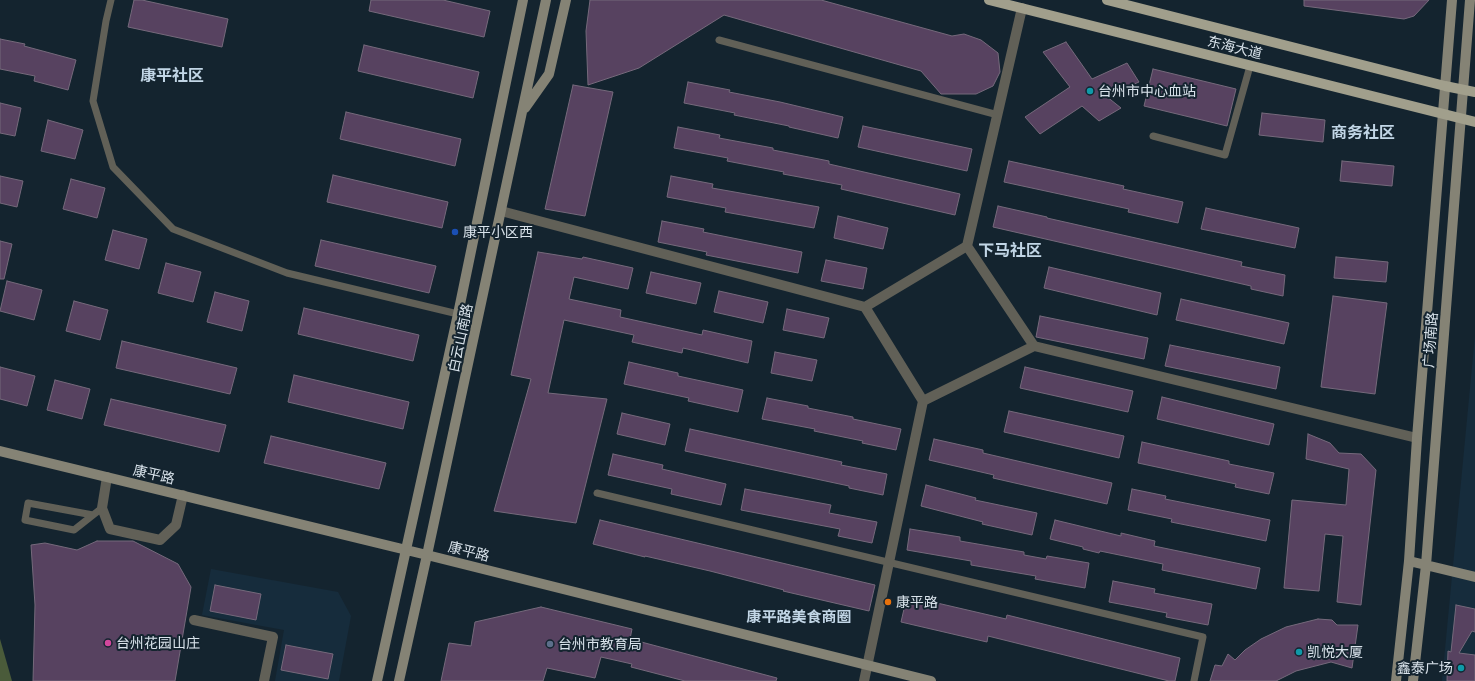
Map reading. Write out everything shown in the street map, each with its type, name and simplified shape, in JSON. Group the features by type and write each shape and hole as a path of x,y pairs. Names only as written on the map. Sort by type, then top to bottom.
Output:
{"main road":[{"name":"白云山南路","path":"377,681 407,551 458,314 523,0"},
{"name":"白云山南路","path":"399,681 428,555 546,0"},
{"path":"522,113 549,74 566,0"},
{"name":"东海大道","path":"989,0 1475,122"},
{"name":"东海大道","path":"1107,0 1445,86 1475,92"},
{"name":"广场南路","path":"1396,681 1408,561 1452,0"},
{"name":"广场南路","path":"1413,681 1426,565 1470,0"},
{"name":"康平路","path":"0,451 428,555 931,681"},
{"path":"1408,561 1475,577"}],"street":[{"path":"865,307 967,246 1022,8"},
{"path":"501,211 865,307 923,401 864,681"},
{"path":"967,246 1034,346"},
{"path":"923,401 1034,346 1417,438"},
{"path":"107,477 102,508 110,529 160,540 176,525 183,496"},
{"path":"194,620 273,637 264,681"}],"lane":[{"path":"111,0 106,21 93,101 113,167 173,230 287,273 458,314"},
{"path":"719,40 998,115"},
{"path":"1153,136 1225,155 1250,66"},
{"path":"597,493 1203,637 1194,681"},
{"path":"93,514 28,503 25,520 74,530 102,508"}],"shaded area":[{"path":"1475,336 1475,681 1442,681"},
{"path":"211,569 338,592 351,616 339,681 275,681 284,630 202,615"}],"green space":[{"path":"0,639 12,681 0,681"}],"building":[{"path":"134,0 142,0 228,19 222,47 128,27"},
{"path":"371,0 443,0 490,11 484,37 369,11"},
{"path":"590,0 821,0 952,36 964,34 981,40 998,53 1000,72 993,86 976,94 941,94 921,71 724,15 639,68 588,85 586,31"},
{"path":"1304,0 1429,0 1414,16 1404,19 1304,6"},
{"path":"0,39 25,44 24,46 76,60 68,90 34,81 35,76 0,69"},
{"name":"台州市中心血站","path":"1066,42 1092,79 1127,63 1139,82 1106,96 1121,108 1099,121 1082,106 1040,134 1025,117 1070,87 1043,52"},
{"path":"364,45 479,72 473,98 358,71"},
{"path":"1153,69 1236,89 1227,126 1144,106"},
{"path":"688,82 730,90 729,92 843,117 838,138 734,115 735,113 684,103"},
{"path":"573,85 613,92 585,216 545,209"},
{"path":"0,103 21,108 15,136 0,133"},
{"path":"346,112 461,139 455,166 340,139"},
{"path":"1262,113 1325,120 1323,142 1259,135"},
{"path":"48,120 83,130 75,159 41,151"},
{"path":"863,126 972,149 967,171 858,147"},
{"path":"678,127 720,135 719,138 773,148 773,150 829,161 829,164 960,194 955,215 841,189 842,185 783,174 784,172 727,161 728,158 674,148"},
{"path":"1009,161 1124,186 1123,189 1183,202 1178,223 1128,212 1129,209 1004,182"},
{"path":"1342,161 1394,166 1392,186 1340,181"},
{"path":"333,175 448,202 442,228 327,202"},
{"path":"0,176 23,181 17,207 0,203"},
{"path":"671,176 713,184 712,188 819,207 814,228 725,212 726,208 667,197"},
{"path":"71,179 105,188 97,218 63,209"},
{"path":"998,206 1242,262 1241,266 1285,275 1283,296 1251,289 1251,286 993,227"},
{"path":"1206,208 1299,228 1295,248 1201,229"},
{"path":"838,216 888,228 883,249 834,238"},
{"path":"662,221 704,229 703,232 802,252 798,273 706,255 707,252 658,242"},
{"path":"113,230 147,239 139,269 105,260"},
{"path":"321,240 436,266 429,293 315,266"},
{"path":"0,241 12,244 4,279 0,279"},
{"path":"538,252 582,259 583,257 633,268 628,289 574,277 569,299 621,310 620,317 702,335 703,330 752,341 748,363 683,348 682,353 632,342 634,335 564,320 548,393 607,399 576,523 494,511 531,379 511,375"},
{"path":"1336,257 1388,262 1386,282 1334,278"},
{"path":"826,260 867,268 863,289 821,281"},
{"path":"166,263 201,272 193,302 158,293"},
{"path":"1049,267 1161,293 1157,315 1044,288"},
{"path":"651,272 701,283 696,304 646,293"},
{"path":"7,281 42,290 34,320 0,311"},
{"path":"719,291 768,302 763,323 714,312"},
{"path":"215,292 249,301 242,331 207,322"},
{"path":"1333,296 1387,303 1375,394 1321,387"},
{"path":"1181,299 1289,323 1284,344 1176,320"},
{"path":"74,301 108,310 100,340 66,331"},
{"path":"304,308 419,335 413,361 298,334"},
{"path":"787,309 829,318 824,338 783,330"},
{"path":"1040,316 1148,338 1144,359 1036,337"},
{"path":"122,341 237,368 230,394 116,368"},
{"path":"1170,345 1280,367 1276,389 1165,366"},
{"path":"775,352 817,360 812,381 771,373"},
{"path":"629,362 678,373 678,376 743,390 738,412 688,401 689,398 624,384"},
{"path":"0,367 35,376 27,406 0,399"},
{"path":"1025,367 1133,391 1128,412 1020,388"},
{"path":"294,375 409,402 403,429 288,402"},
{"path":"55,380 90,389 82,419 47,410"},
{"path":"1162,397 1274,424 1269,445 1157,419"},
{"path":"767,398 808,406 808,408 901,429 896,450 862,443 863,441 814,431 815,429 762,419"},
{"path":"111,399 226,425 219,452 104,425"},
{"path":"1009,411 1124,436 1119,458 1004,432"},
{"path":"622,413 670,424 665,445 617,434"},
{"path":"690,429 842,462 841,465 887,474 883,495 849,488 849,486 685,451"},
{"path":"1308,434 1330,443 1339,453 1361,454 1376,470 1361,605 1337,602 1343,536 1325,534 1319,591 1284,588 1292,500 1346,505 1349,469 1306,459"},
{"path":"271,436 386,463 379,489 264,463"},
{"path":"934,439 983,450 983,453 1112,483 1107,504 993,478 994,475 929,460"},
{"path":"1142,442 1229,461 1229,464 1274,473 1269,494 1235,487 1236,484 1138,463"},
{"path":"613,454 663,465 662,469 726,484 721,505 671,494 672,489 608,475"},
{"path":"926,485 976,498 975,500 1037,513 1032,535 982,524 983,522 921,506"},
{"path":"745,489 831,505 829,513 877,522 872,543 838,536 840,529 741,510"},
{"path":"1132,489 1166,496 1165,499 1270,520 1266,541 1171,522 1172,519 1128,510"},
{"path":"600,520 875,585 869,611 783,591 784,590 710,571 593,544"},
{"path":"1055,520 1121,536 1121,533 1155,541 1154,546 1260,568 1256,589 1162,570 1163,564 1100,551 1099,553 1083,549 1083,547 1050,539"},
{"path":"910,529 960,537 960,541 1024,552 1024,555 1046,559 1047,556 1089,563 1085,588 1035,579 1036,576 971,565 971,561 907,550"},
{"name":"台州花园山庄","path":"97,541 133,541 178,564 191,587 175,681 33,681 35,605 31,545 45,543 77,550"},
{"path":"1113,581 1155,589 1154,593 1212,604 1208,625 1166,617 1167,613 1109,602"},
{"path":"215,585 261,594 256,620 210,611"},
{"path":"907,596 1006,619 1007,615 1180,658 1175,681 1169,681 988,636 987,642 901,622"},
{"path":"1456,605 1475,609 1475,632 1472,631 1459,653 1475,655 1475,681 1447,681 1448,651 1451,652"},
{"name":"台州市教育局","path":"541,607 632,629 630,639 777,678 776,681 685,681 631,667 632,664 601,657 595,678 547,668 543,681 441,681 449,643 471,646 475,622"},
{"name":"凯悦大厦","path":"1318,619 1332,620 1337,625 1358,625 1352,668 1331,662 1296,671 1276,681 1210,681 1215,665 1222,666 1228,654 1235,660 1245,650 1261,639 1286,627"},
{"path":"286,645 333,654 328,679 281,670"}],"place":[{"name":"台州市中心血站","path":"1090,91"},
{"name":"康平小区西","path":"455,232"},
{"name":"康平路","path":"888,602"},
{"name":"台州花园山庄","path":"108,643"},
{"name":"台州市教育局","path":"550,644"},
{"name":"凯悦大厦","path":"1299,652"},
{"name":"鑫泰广场","path":"1461,668"}],"district":[{"name":"康平社区","path":"172,75"},
{"name":"商务社区","path":"1363,132"},
{"name":"下马社区","path":"1010,250"},
{"name":"康平路美食商圈","path":"799,616"}]}
